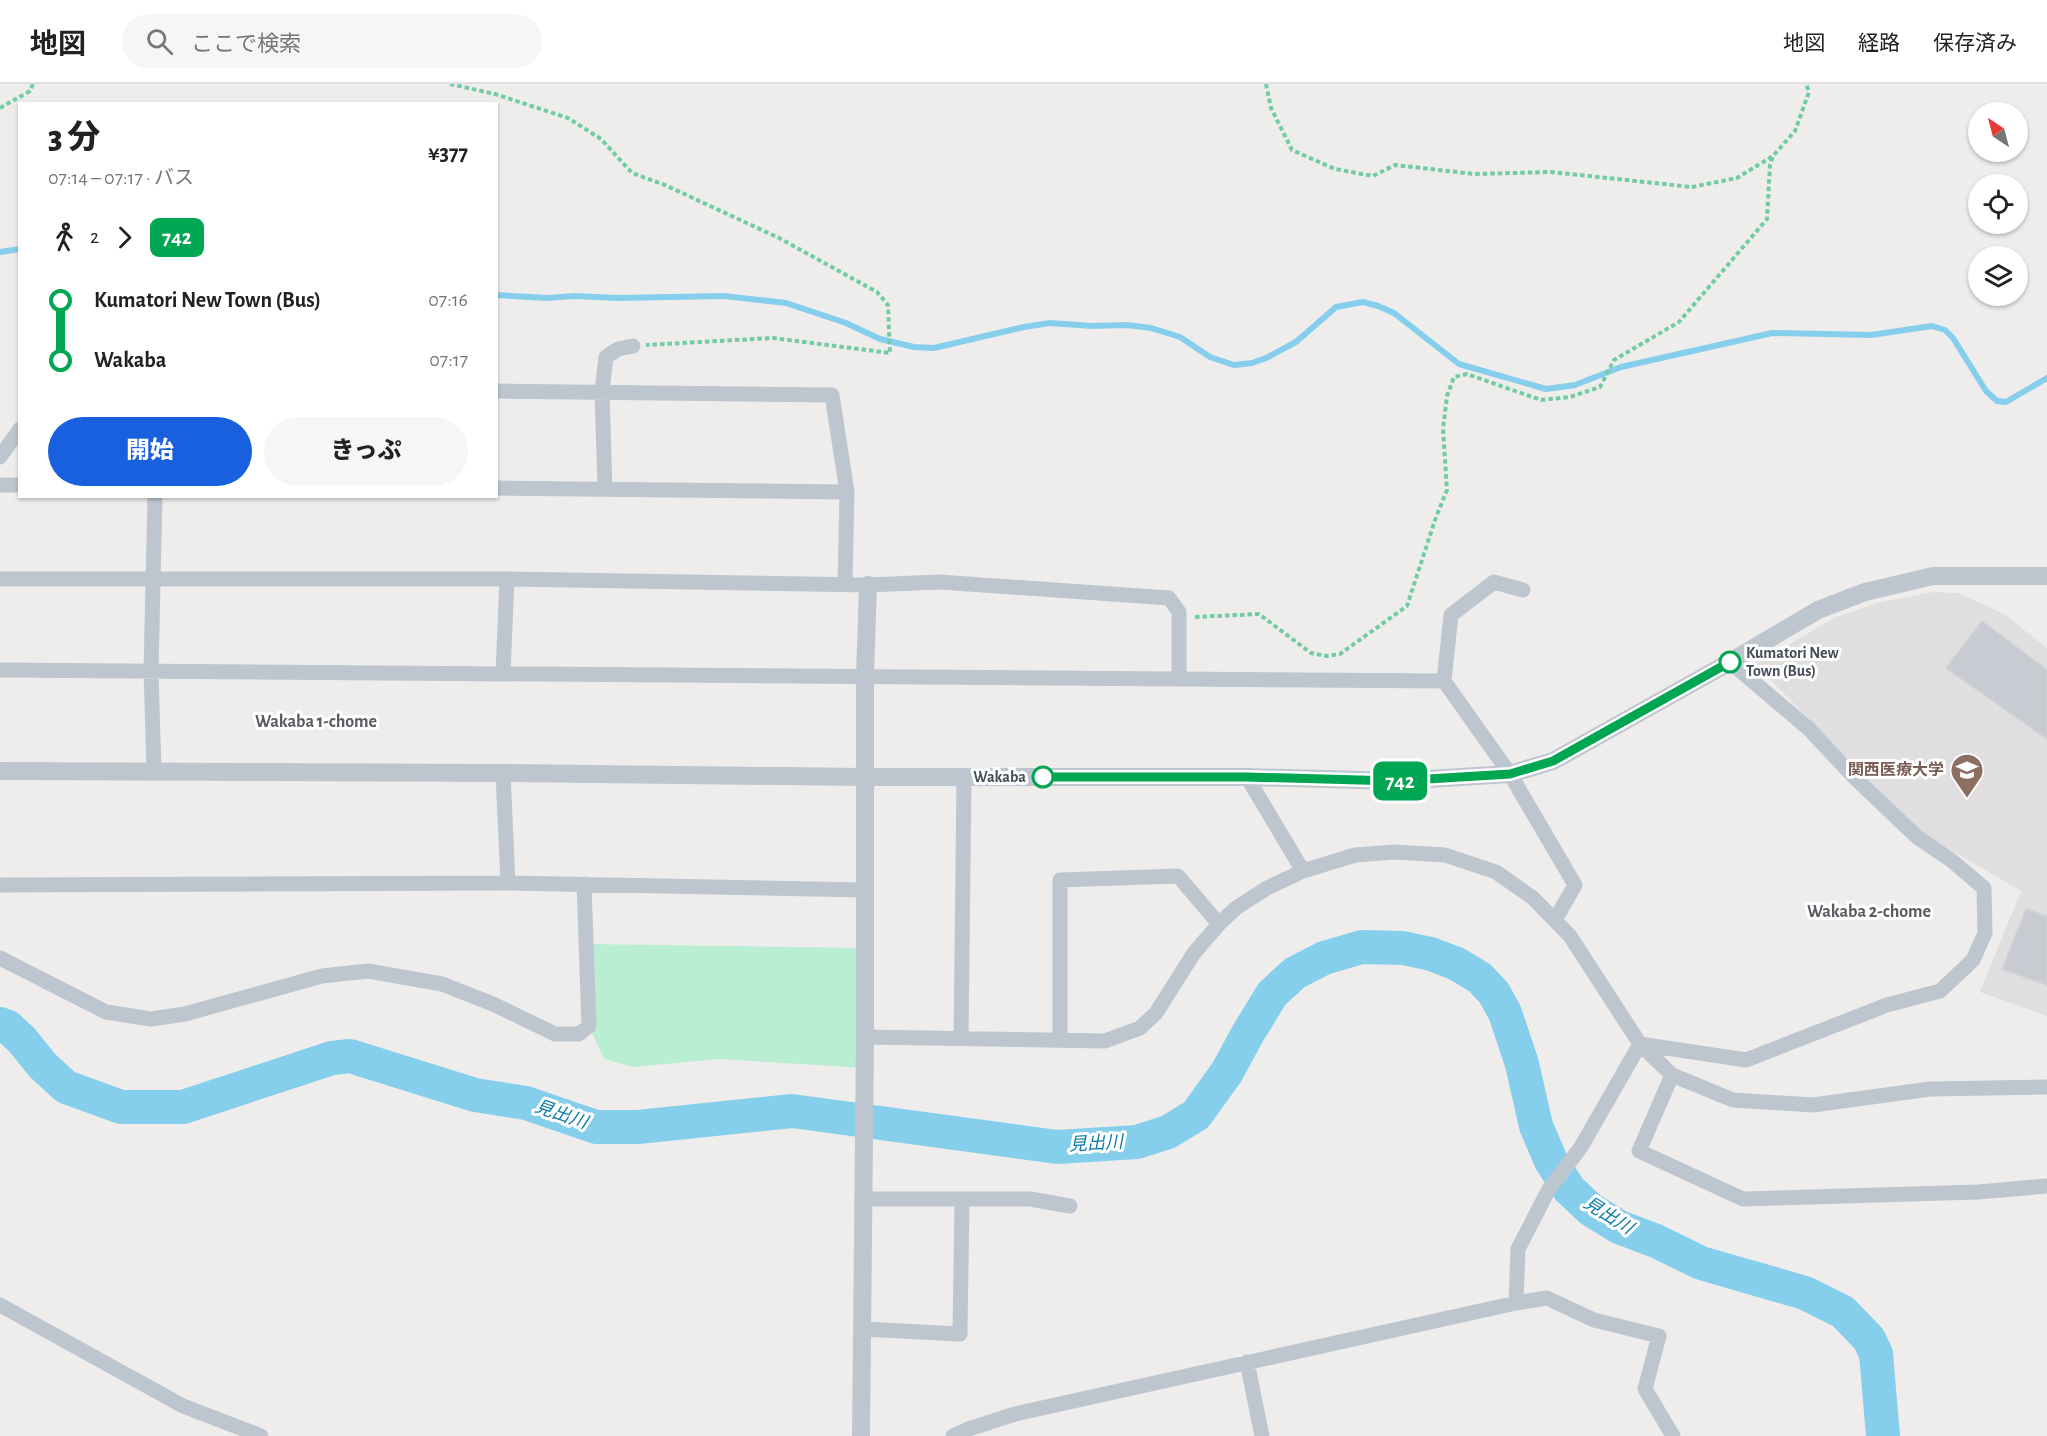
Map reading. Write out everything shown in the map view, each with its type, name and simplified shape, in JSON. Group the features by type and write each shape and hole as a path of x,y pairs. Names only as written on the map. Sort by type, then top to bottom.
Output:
{"street":[{"path":"605,489 602,391 606,357 618,350 633,346"},
{"path":"498,391 832,395 848,492 845,584"},
{"path":"0,457 18,432"},
{"path":"0,485 18,485"},
{"path":"498,488 848,492"},
{"path":"154,771 151,671 155,498"},
{"path":"0,771 865,777 1247,777 1395,781 1510,774 1553,761 1818,610 1865,592 1933,576 2047,576"},
{"path":"0,579 507,579 868,585 939,582 1169,598 1179,612 1179,678"},
{"path":"503,674 507,579"},
{"path":"1523,590 1494,582 1451,615 1444,681 1510,774 1575,885 1555,920"},
{"path":"861,1436 865,1068 865,675 868,585"},
{"path":"1640,1044 1746,1060 1887,1005 1940,991 1973,960 1985,933 1984,888 1951,860 1917,837 1854,777 1809,729 1730,662"},
{"path":"0,670 1444,681"},
{"path":"503,773 508,883"},
{"path":"961,1039 964,777"},
{"path":"1247,777 1303,871"},
{"path":"865,1037 1105,1041 1140,1028 1156,1012 1194,953 1236,908 1268,888 1303,871 1355,855 1395,852 1444,855 1496,872 1533,898 1570,936 1640,1044 1672,1075 1733,1100 1813,1105 1930,1089 2047,1087"},
{"path":"1060,1040 1060,880 1178,876 1219,924"},
{"path":"0,885 508,883 864,890"},
{"path":"0,958 106,1012 151,1019 207,1009 322,976 368,971 442,984 493,1004 555,1034 579,1034 589,1026 584,884"},
{"path":"1516,1302 1518,1249 1549,1189 1581,1147 1640,1044"},
{"path":"1672,1075 1639,1150 1743,1199 1978,1192 2047,1186"},
{"path":"863,1199 1030,1199 1070,1206"},
{"path":"862,1329 960,1334 962,1199"},
{"path":"953,1436 1015,1414 1516,1302 1547,1298 1594,1320 1659,1336 1645,1389 1673,1436"},
{"path":"0,1305 183,1406 261,1436"},
{"path":"1247,1362 1262,1436"}],"path":[{"path":"0,108 30,91 33,84"},
{"path":"450,84 495,94 568,118 601,139 632,172 779,238 877,292 888,305 890,353 773,338 633,346"},
{"path":"1266,84 1271,108 1292,150 1335,169 1373,176 1395,165 1474,174 1551,172 1692,187 1737,178 1773,156 1796,132 1809,92 1806,84"},
{"path":"1179,618 1259,615 1311,653 1327,656 1340,654 1407,606 1447,490 1443,429 1448,396 1454,377 1467,374 1540,400 1570,397 1600,387 1614,360 1679,322 1767,219 1770,165 1773,156"}],"shaded area":[{"name":"関西医療大学","path":"1934,592 1958,593 2004,614 2047,648 2047,1016 1980,992 2021,891 1920,832 1755,664 1836,617 1880,602"}],"green space":[{"path":"587,944 865,948 865,1068 719,1059 633,1067 604,1059 589,1026"}],"building":[{"path":"1982,621 2047,670 2047,739 1946,668"},
{"path":"2026,909 2047,916 2047,985 2002,969"}],"waterway":[{"path":"0,252 18,249"},
{"path":"498,295 546,298 724,296 786,303 846,323 880,339 914,347 934,348 1050,323 1092,326 1127,325 1151,328 1180,337 1210,357 1234,365 1252,363 1266,358 1296,342 1336,307 1363,302 1394,313 1459,364 1546,389 1575,385 1621,367 1772,333 1871,335 1932,326 1945,330 1953,338 1986,391 1997,401 2006,402 2047,378"},
{"name":"見出川","path":"0,1024 8,1027 22,1040 43,1066 66,1087 121,1107 183,1107 332,1058 350,1056 475,1095 526,1103 596,1127 638,1127 792,1111 1057,1147 1137,1142 1168,1132 1196,1115 1227,1072 1272,994 1295,973 1324,958 1362,947 1403,948 1431,954 1457,964 1480,978 1494,993 1505,1013 1522,1064 1536,1126 1551,1161 1569,1189 1590,1209 1619,1227 1656,1241 1701,1263 1805,1293 1843,1312 1869,1339 1876,1354 1883,1436"}],"bus line":[{"name":"742","path":"1043,777 1247,777 1395,781 1510,774 1553,761 1730,662"}],"place":[{"name":"Kumatori New Town (Bus)","path":"1730,662"},
{"name":"Wakaba","path":"1043,777"},
{"name":"関西医療大学","path":"1967,799"}],"district":[{"name":"Wakaba 1-chome","path":"316,722"},
{"name":"Wakaba 2-chome","path":"1869,912"}]}
